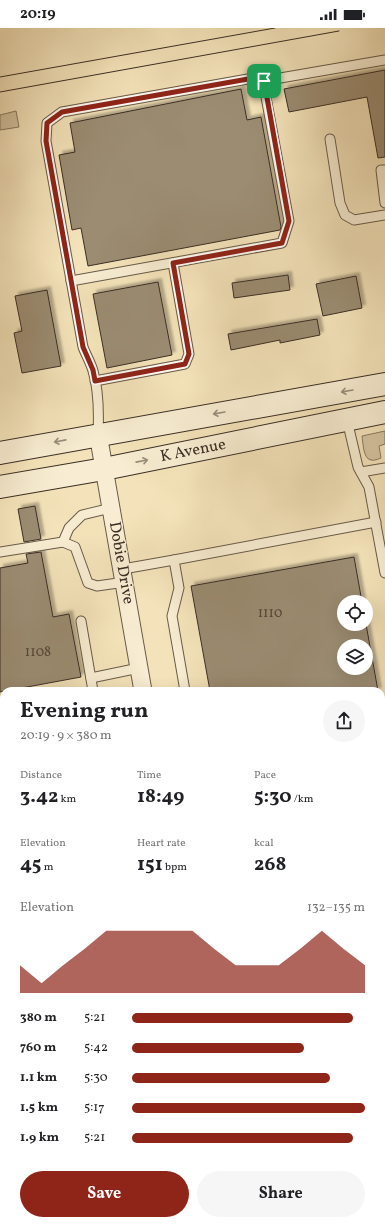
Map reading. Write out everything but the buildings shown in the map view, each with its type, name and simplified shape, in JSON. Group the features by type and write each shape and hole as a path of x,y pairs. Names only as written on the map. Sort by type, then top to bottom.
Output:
{"main road":[{"name":"K Avenue","path":"0,453 98,434 385,384"},
{"name":"K Avenue","path":"0,487 104,469 385,412"}],"street":[{"name":"Dobie Drive","path":"98,434 142,687"}],"lane":[{"path":"98,434 99,412 95,381 93,370 83,347 46,141 47,123 62,112 248,79 264,81 385,60"},
{"path":"71,281 282,243 289,221 264,81"},
{"path":"330,139 340,203 345,215 354,220 385,215"},
{"path":"385,170 381,170 385,202"},
{"path":"95,381 185,364 189,354 173,263"},
{"path":"347,420 358,468 369,487 385,573"},
{"path":"361,472 385,468"},
{"path":"63,542 69,528 82,515 112,508"},
{"path":"0,552 63,542 75,547 88,583 97,586 174,560 376,522"},
{"path":"174,560 179,588 172,616 184,687"},
{"path":"81,620 92,687"},
{"path":"91,678 139,668"}],"shaded area":[{"path":"16,111 19,127 0,130 0,115"},
{"path":"385,431 385,444 379,446 381,458 373,460 368,459 364,450 362,436"}],"tram line":[{"path":"0,77 275,28"},
{"path":"0,92 339,31"}],"route":[{"path":"248,79 264,81 289,221 282,243 173,263 189,354 185,364 95,381 93,370 83,347 46,141 47,123 62,112 248,79"}]}
